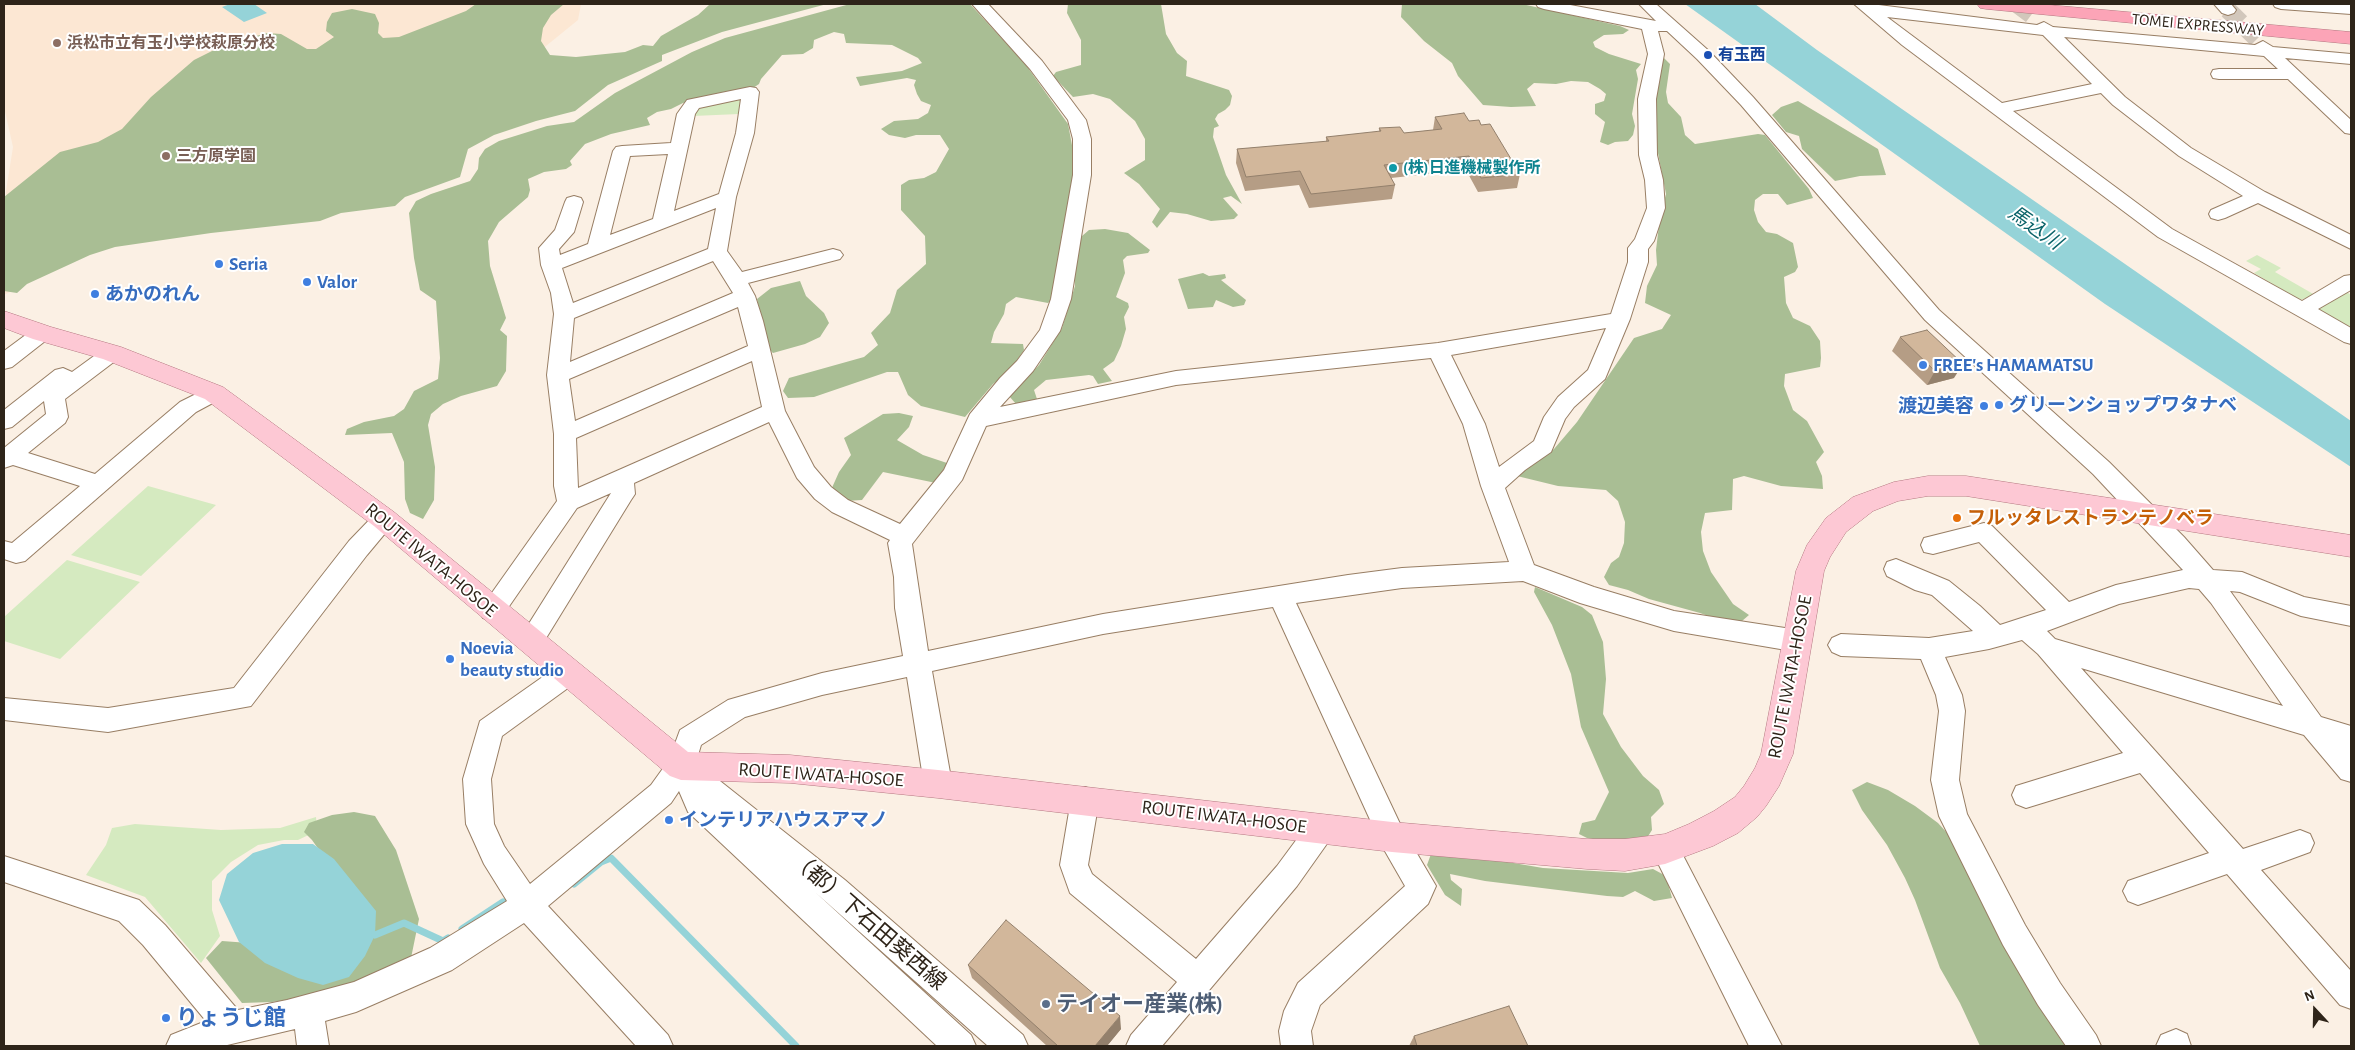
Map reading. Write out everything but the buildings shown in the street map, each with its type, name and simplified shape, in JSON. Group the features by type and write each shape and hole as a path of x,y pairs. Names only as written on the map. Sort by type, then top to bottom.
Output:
{"highway":[{"name":"TOMEI EXPRESSWAY","path":"1986,4 2351,38"},
{"name":"TOMEI EXPRESSWAY","path":"2081,4 2351,28"}],"main road":[{"name":"ROUTE IWATA-HOSOE","path":"4,319 42,334 103,350 214,393 384,519 492,611 570,672 681,766 735,769 790,769 1085,800 1392,837 1587,854 1640,854 1665,849 1702,835 1726,822 1746,807 1762,786 1777,754 1810,571 1824,539 1848,514 1863,504 1886,494 1928,486 1966,486 2351,546"}],"street":[{"path":"938,784 908,608 906,577 900,543 949,481 978,420 1008,383 1025,366 1046,338 1056,316 1074,232 1083,156 1077,120 1068,106 1036,65 980,4"},
{"path":"1544,4 1649,26 1671,26"},
{"path":"1647,4 1703,55 1747,101 1932,315 2101,468 2149,516 2220,596 2312,726 2351,770"},
{"path":"2281,4 2351,9"},
{"path":"1866,7 2262,45 2351,59"},
{"path":"1866,7 1908,42 2165,233 2351,337"},
{"path":"2043,25 2119,101 2185,152 2215,172 2258,196 2351,243"},
{"path":"1493,486 1517,464 1543,446 1555,417 1566,402 1597,374 1620,318 1638,262 1638,248 1644,242 1656,208 1648,155 1647,99 1656,54 1649,26"},
{"path":"2262,45 2351,128"},
{"path":"2218,74 2292,74"},
{"path":"1999,109 2104,87"},
{"path":"2249,87 2307,88"},
{"path":"662,222 686,114 693,104 750,92 745,132 727,197 717,252 740,288 759,350 774,411 805,472 823,493 840,506 904,536"},
{"path":"598,248 622,151 679,148"},
{"path":"2218,214 2258,196"},
{"path":"551,265 727,197"},
{"path":"569,502 566,486 565,434 558,375 564,314 561,293 551,265 549,248 564,232 574,202"},
{"path":"564,314 717,252"},
{"path":"558,375 740,288 834,255"},
{"path":"2303,309 2351,281"},
{"path":"978,420 1176,378 1438,350 1620,318"},
{"path":"4,362 42,334"},
{"path":"4,421 71,369 103,350"},
{"path":"6,457 57,417 54,396 103,350"},
{"path":"565,434 759,350"},
{"path":"1438,350 1474,424 1493,486 1524,571"},
{"path":"4,550 16,554 188,407 214,393"},
{"path":"492,611 569,502 774,411"},
{"path":"6,457 97,483"},
{"path":"531,641 623,494 624,485 621,479"},
{"path":"4,709 108,720 242,698 358,548 384,519"},
{"path":"1933,545 1984,532 2065,614"},
{"path":"1896,569 1924,583 1940,588 1995,637"},
{"path":"182,1046 232,1026 308,1011 356,997 441,959 527,904 661,794 681,766 690,738 737,708 822,684 1103,624 1402,578 1524,571 1589,596 1674,621 1798,640"},
{"path":"1841,645 1929,649 1995,637 2148,586 2189,578 2242,582 2301,606 2351,616"},
{"path":"1280,596 1392,837 1418,879 1420,886 1418,894 1399,913 1383,924 1353,955 1309,994 1300,1011 1295,1031 1297,1046"},
{"path":"2026,628 2047,647 2351,994"},
{"path":"2047,647 2351,738"},
{"path":"1929,649 1949,695 1952,711 1945,780 1952,816 2014,935 2049,994 2085,1046"},
{"path":"570,672 490,729 477,778 480,824 494,855 527,904 657,1046"},
{"path":"2026,795 2145,759"},
{"name":"（都）下石田葵西線","path":"681,766 698,803 960,1046"},
{"name":"（都）下石田葵西線","path":"681,766 835,890 1012,1046"},
{"path":"1085,800 1074,865 1080,883 1198,980"},
{"path":"1142,1046 1287,876 1321,829"},
{"path":"2138,891 2300,843"},
{"path":"1665,849 1766,1046"},
{"path":"4,868 129,910 232,1026"},
{"path":"308,1011 313,1046"}],"shaded area":[{"name":"三方原学園","path":"4,4 581,4 578,20 482,98 86,253 4,295 4,239 7,229 6,191 13,147 4,107"}],"green space":[{"name":"三方原学園","path":"476,4 564,4 551,15 543,28 541,41 550,55 576,57 625,52 643,45 653,46 661,36 698,15 709,5 707,4 827,4 722,32 662,55 662,61 608,85 575,111 494,135 468,149 460,177 405,197 395,206 341,213 320,221 211,233 115,247 90,255 27,284 17,293 4,291 4,197 60,152 98,142 122,129 151,97 194,60 224,45 267,33 281,34 307,49 316,49 334,37 326,31 327,22 332,13 352,9 375,14 379,23 378,33 383,38 399,37 466,11"},
{"path":"850,4 970,4 1026,65 1068,124 1075,161 1053,298 1048,303 1016,297 1006,304 1004,314 994,332 991,343 1023,344 1024,350 1010,371 993,384 965,417 921,406 908,395 898,372 887,372 814,397 788,398 783,391 789,378 864,357 878,345 871,333 890,313 897,290 926,264 925,236 901,210 901,185 909,180 924,178 936,172 949,149 940,135 916,135 905,138 889,135 881,129 894,121 918,119 928,113 931,105 921,101 914,85 916,80 907,78 860,86 856,77 902,71 922,63 918,58 892,45 846,43 844,34 834,32 814,40 813,48 803,54 782,55 761,79 759,84 753,88 683,103 671,109 657,112 647,118 650,125 611,134 585,144 570,161 572,165 566,169 544,172 528,179 530,190 528,197 499,222 488,241 490,266 506,318 500,330 507,336 506,371 497,386 461,396 443,404 431,414 428,425 435,467 434,500 423,519 410,513 405,499 404,462 392,433 345,435 347,429 364,422 394,416 404,409 414,391 438,379 440,358 436,301 420,290 414,258 409,213 416,201 470,181 478,169 479,158 485,149 499,141 547,126 574,122 615,93 692,52 725,38"},
{"path":"1068,4 1161,4 1166,34 1177,53 1187,61 1186,76 1229,90 1232,96 1230,105 1218,114 1215,119 1219,126 1214,128 1213,137 1226,175 1242,204 1231,196 1223,198 1238,215 1234,219 1211,221 1187,214 1170,212 1157,228 1152,222 1160,209 1139,184 1124,173 1145,160 1145,139 1135,121 1110,99 1093,94 1073,97 1053,76 1056,72 1081,65 1081,40 1067,13"},
{"path":"1402,4 1522,4 1620,26 1629,30 1623,34 1604,35 1593,42 1595,47 1609,54 1641,64 1636,70 1638,79 1632,114 1635,126 1633,135 1628,141 1615,142 1608,145 1600,142 1605,122 1595,114 1595,104 1604,101 1606,94 1588,82 1534,83 1527,89 1536,106 1483,105 1458,76 1452,63 1424,41 1401,17"},
{"path":"1661,55 1670,64 1666,92 1668,103 1681,117 1685,135 1695,144 1758,134 1765,135 1809,189 1813,198 1787,205 1778,194 1763,194 1755,200 1754,210 1758,222 1766,232 1777,234 1793,243 1798,267 1795,272 1784,277 1786,303 1793,318 1810,326 1820,341 1820,367 1785,374 1784,386 1793,410 1807,421 1824,452 1816,462 1822,476 1823,489 1781,486 1744,476 1733,479 1732,510 1705,513 1701,532 1703,551 1711,572 1733,604 1749,615 1742,621 1728,623 1609,585 1604,577 1611,563 1619,557 1624,543 1625,522 1618,501 1606,490 1558,486 1517,476 1554,449 1577,422 1634,338 1662,329 1671,315 1645,303 1647,286 1657,265 1656,250 1660,217 1666,194 1656,143 1655,107"},
{"path":"742,96 739,114 693,116 699,106"},
{"path":"1798,101 1878,149 1886,175 1860,176 1835,181 1802,149 1799,136 1786,132 1772,115 1781,107"},
{"path":"1105,229 1128,233 1150,250 1148,253 1127,256 1123,260 1125,273 1116,297 1128,303 1129,307 1124,317 1126,329 1121,346 1114,361 1103,369 1112,381 1098,384 1093,376 1089,375 1046,380 1034,390 1037,399 1016,404 1009,396 1039,365 1062,328 1075,286 1074,272 1078,256 1076,251 1082,236 1089,230"},
{"path":"2257,255 2281,268 2275,272 2315,295 2300,300 2254,273 2261,269 2246,261"},
{"path":"1203,273 1209,276 1225,274 1226,278 1221,280 1246,300 1244,305 1233,307 1216,300 1213,307 1188,309 1178,279"},
{"path":"800,281 806,296 824,313 829,323 820,337 805,344 773,353 767,347 757,299 771,288"},
{"path":"2344,290 2351,295 2351,331 2312,309"},
{"path":"899,413 913,416 909,427 897,440 923,455 947,463 936,483 883,472 862,500 846,501 831,490 839,472 851,455 844,438 883,414"},
{"path":"148,486 216,505 141,576 71,555"},
{"path":"67,560 140,582 60,659 4,641 4,617"},
{"path":"1535,587 1582,607 1592,615 1603,642 1606,679 1603,714 1621,747 1643,776 1659,790 1664,804 1651,817 1652,830 1645,841 1616,843 1587,838 1579,834 1582,823 1595,820 1609,792 1581,727 1571,674 1552,625 1534,592"},
{"path":"1867,782 1888,790 1915,806 1938,823 1960,847 2054,1027 2070,1046 1980,1046 1960,1003 1940,968 1905,878 1887,845 1862,810 1852,790"},
{"path":"354,812 375,816 396,850 419,919 411,958 370,979 322,995 272,1002 242,1003 206,958 222,941 249,943 343,884 312,840 304,832 309,823 332,815"},
{"path":"316,817 317,831 298,840 284,840 258,845 231,862 212,881 212,910 220,936 201,963 145,897 86,875 106,845 112,828 135,824 221,830 280,828"},
{"path":"1431,854 1484,858 1543,868 1628,873 1653,869 1666,876 1672,898 1654,901 1635,891 1623,897 1607,896 1485,881 1450,874 1451,880 1462,889 1461,906 1445,895 1427,865"}],"water":[{"path":"230,4 254,4 267,13 244,22 222,7"},
{"name":"馬込川","path":"1685,4 1755,4 1817,50 2351,421 2351,467 2105,304"},
{"path":"282,844 313,844 334,859 376,911 375,935 365,956 349,977 323,985 298,978 265,963 239,942 219,900 227,874 253,853"}],"waterway":[{"path":"574,884 601,862 611,858 796,1046"},
{"path":"462,929 503,902"},
{"path":"375,935 404,923 443,941 448,938"}],"tunnel":[{"path":"2017,4 2037,19"},
{"path":"2228,10 2257,39"}],"place":[{"name":"浜松市立有玉小学校萩原分校","path":"57,43"},
{"name":"有玉西","path":"1708,55"},
{"name":"三方原学園","path":"166,156"},
{"name":"(株)日進機械製作所","path":"1393,168"},
{"name":"Seria","path":"219,264"},
{"name":"Valor","path":"307,282"},
{"name":"あかのれん","path":"95,294"},
{"name":"FREE's HAMAMATSU","path":"1923,365"},
{"name":"グリーンショップワタナベ","path":"1999,405"},
{"name":"渡辺美容","path":"1984,406"},
{"name":"フルッタレストランテノベラ","path":"1957,518"},
{"name":"Noevia beauty studio","path":"450,659"},
{"name":"インテリアハウスアマノ","path":"669,820"},
{"name":"テイオー産業(株)","path":"1046,1004"},
{"name":"りょうじ館","path":"166,1018"}]}
